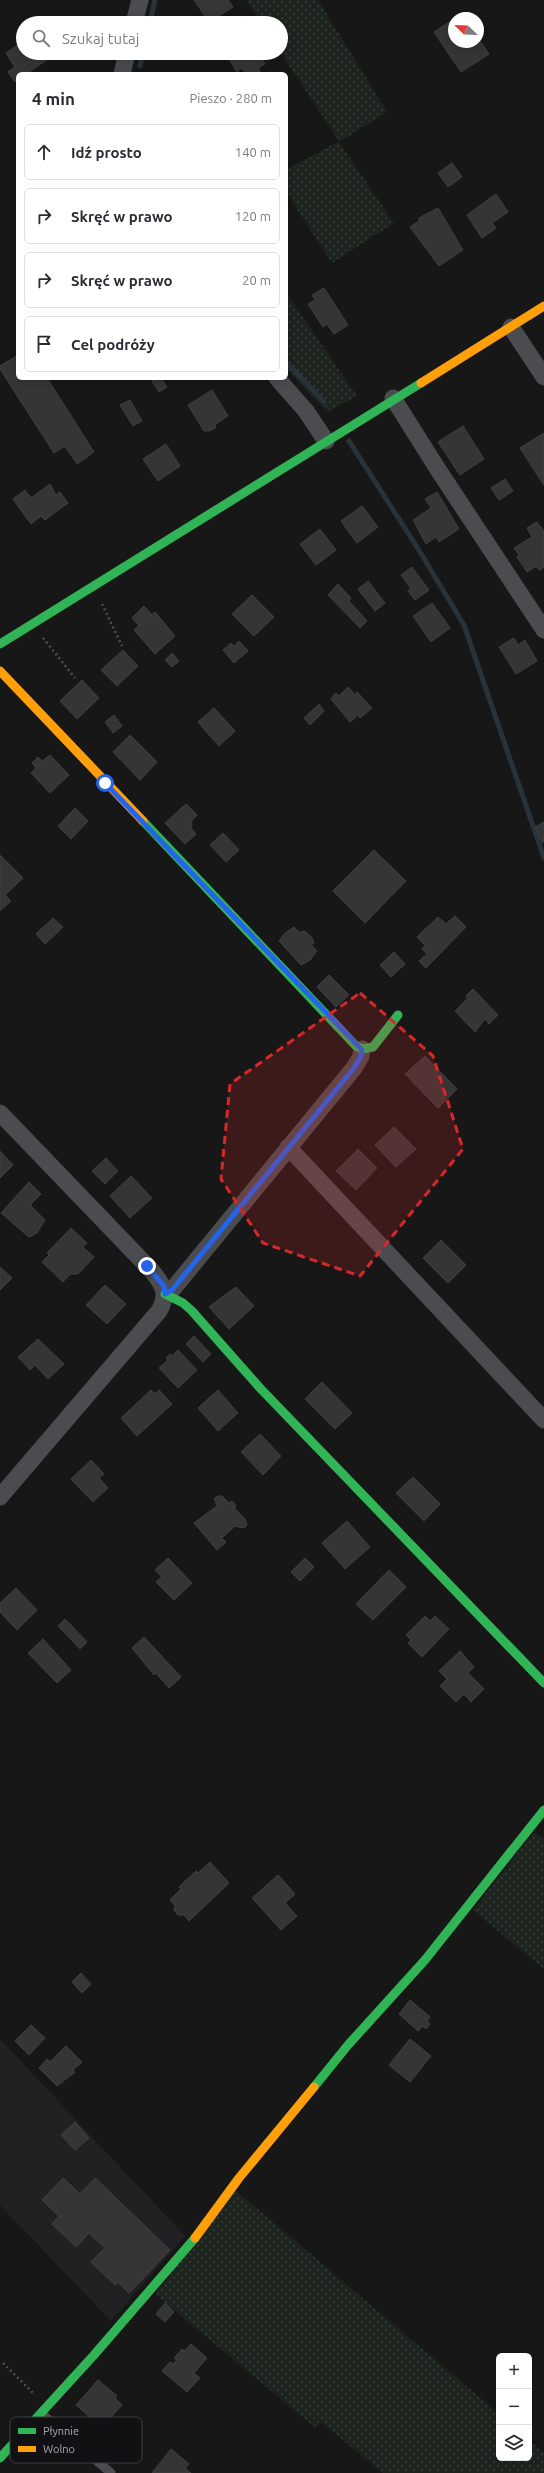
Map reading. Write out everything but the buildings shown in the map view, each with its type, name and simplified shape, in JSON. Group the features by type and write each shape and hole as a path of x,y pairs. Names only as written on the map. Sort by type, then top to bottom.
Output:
{"street":[{"path":"136,16 140,0"},
{"path":"122,72 125,60"},
{"path":"0,644 393,398 544,306"},
{"path":"511,327 544,377"},
{"path":"279,380 306,411 326,441"},
{"path":"393,398 437,468 544,630"},
{"path":"0,671 362,1050"},
{"path":"362,1050 373,1047 398,1014"},
{"path":"165,1294 172,1290 354,1068 361,1056 362,1050"},
{"path":"0,1113 151,1270 164,1286 165,1294 159,1311 0,1498"},
{"path":"288,1147 544,1420"},
{"path":"165,1294 183,1302 192,1311 260,1388 544,1683"},
{"path":"38,2417 204,2227 239,2178 348,2046 425,1960 544,1810"},
{"path":"0,2458 10,2447"}],"lane":[{"path":"44,2410 51,2417"},
{"path":"100,2463 111,2473"}],"path":[{"path":"89,588 102,604 122,646"},
{"path":"31,625 75,678"},
{"path":"3,2363 44,2410"}],"highlighted area":[{"path":"360,993 433,1056 463,1149 360,1276 263,1243 221,1179 230,1084"}],"shaded area":[{"path":"246,0 318,0 387,112 339,142 394,223 332,263 288,195 288,169 339,141 286,60 288,60 288,16 257,16"},
{"path":"288,296 357,396 327,412 288,370"},
{"path":"534,1832 544,1840 544,1969 473,1910"},
{"path":"0,2039 185,2236 111,2321 0,2205"},
{"path":"235,2190 496,2411 496,2461 532,2461 532,2443 544,2453 544,2473 383,2473 320,2421 316,2428 155,2294"}],"waterway":[{"path":"152,16 155,0"},
{"path":"140,66 141,60"},
{"path":"288,364 324,402"},
{"path":"349,441 417,547 464,625 544,858"}],"traffic: fast":[{"path":"0,644 421,383"},
{"path":"143,821 356,1046 362,1049 373,1047 398,1015"},
{"path":"165,1294 183,1303 192,1311 260,1388 544,1683"},
{"path":"314,2087 348,2045 425,1960 544,1810"},
{"path":"37,2417 94,2355 195,2238"},
{"path":"0,2458 10,2447"}],"traffic: slow":[{"path":"421,383 544,306"},
{"path":"0,671 143,821"},
{"path":"195,2238 239,2178 314,2087"}],"route":[{"path":"105,783 351,1041 362,1050 361,1056 354,1068 225,1223 172,1290 165,1294 164,1286 147,1266"}]}
